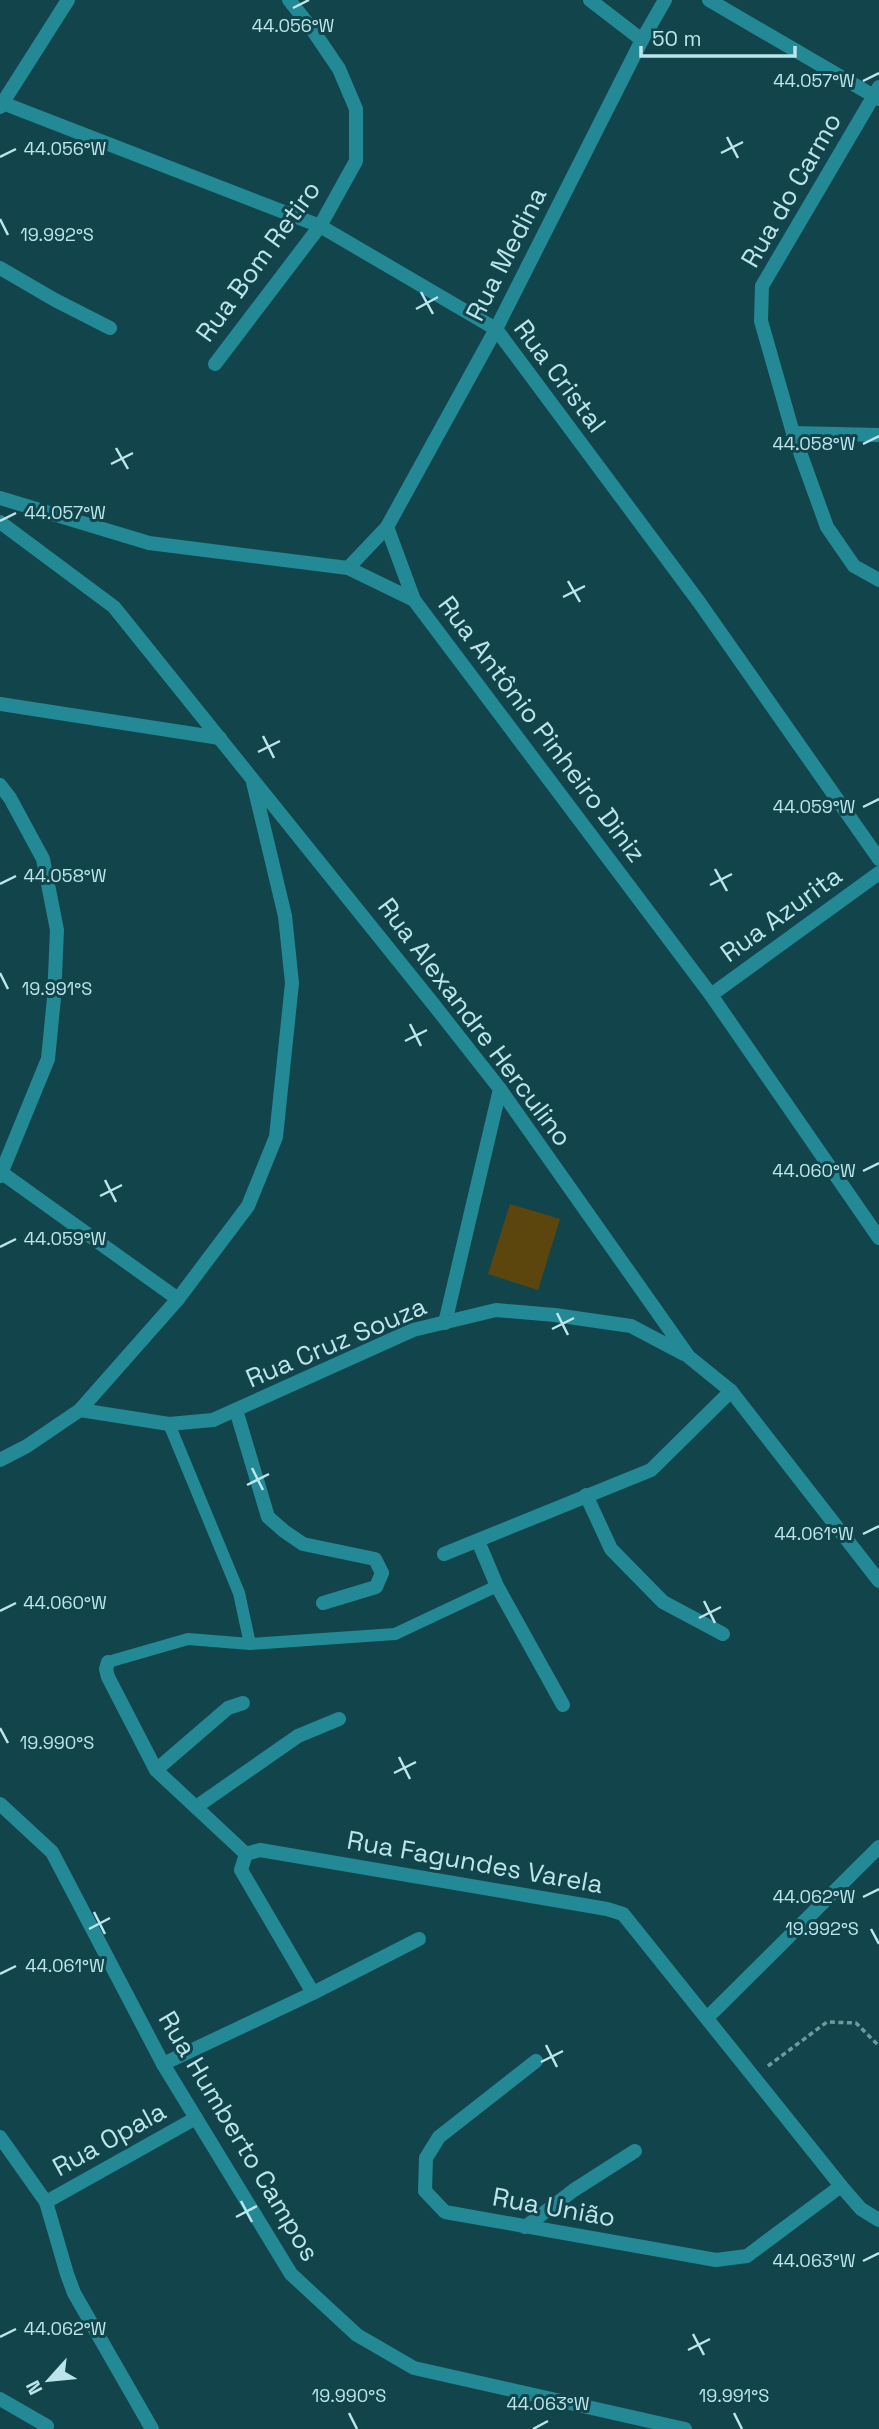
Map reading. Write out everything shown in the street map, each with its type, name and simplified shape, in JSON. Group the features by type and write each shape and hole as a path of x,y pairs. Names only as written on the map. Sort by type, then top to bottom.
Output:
{"street":[{"path":"1,104 68,0"},
{"name":"Rua Bom Retiro","path":"215,364 320,226 356,161 356,109 339,69 289,0"},
{"name":"Rua Medina","path":"348,568 387,527 496,329 642,40 665,0"},
{"path":"709,0 877,94"},
{"path":"593,1 642,40"},
{"name":"Rua do Carmo","path":"877,94 762,286 761,321 793,433 827,527 854,566 879,580"},
{"name":"Rua Cristal","path":"1,104 320,226 496,329 699,602 879,859"},
{"path":"0,268 110,328"},
{"path":"793,433 879,435"},
{"name":"Rua Antônio Pinheiro Diniz","path":"0,498 149,543 348,568 414,600 711,995 879,1238"},
{"name":"Rua Alexandre Herculino","path":"0,522 114,607 499,1089 689,1357 731,1391 879,1581"},
{"path":"387,527 414,600"},
{"path":"0,704 220,737"},
{"path":"0,1460 27,1446 80,1410 178,1300 248,1206 276,1137 292,983 285,916 252,778"},
{"path":"0,785 10,798 43,859 57,930 48,1059 1,1174 178,1300"},
{"name":"Rua Azurita","path":"711,995 879,873"},
{"path":"445,1323 499,1089"},
{"name":"Rua Cruz Souza","path":"80,1410 169,1424 213,1420 414,1330 496,1310 631,1326 689,1357"},
{"path":"444,1554 651,1470 731,1391"},
{"path":"236,1410 268,1517 303,1544 375,1559 382,1573 376,1587 323,1603"},
{"path":"586,1495 611,1549 663,1602 723,1634"},
{"path":"478,1541 497,1586 563,1705"},
{"path":"108,1662 108,1677 156,1770 246,1854 242,1870 313,1993"},
{"path":"156,1770 228,1708 243,1703"},
{"path":"196,1807 298,1736 339,1719"},
{"name":"Rua Humberto Campos","path":"0,1804 52,1852 163,2064 291,2274 357,2335 414,2368 685,2429"},
{"path":"707,2018 879,1847"},
{"name":"Rua Fagundes Varela","path":"246,1854 260,1850 624,1914 841,2186 861,2209 879,2220"},
{"path":"163,2064 419,1939"},
{"name":"Rua União","path":"536,2061 439,2137 426,2158 425,2191 445,2212 716,2260 747,2256 841,2186"},
{"name":"Rua Opala","path":"46,2202 196,2118"},
{"path":"0,2137 46,2202 74,2293 152,2429"},
{"path":"525,2227 574,2190 635,2151"},
{"path":"0,2399 47,2426"}],"lane":[{"path":"169,1424 239,1593 250,1644"},
{"path":"108,1662 188,1639 250,1644 395,1634 497,1586"}],"path":[{"path":"755,2076 827,2022 856,2023 879,2046"}],"shaded area":[{"path":"510,1204 560,1219 538,1290 488,1274"}]}
